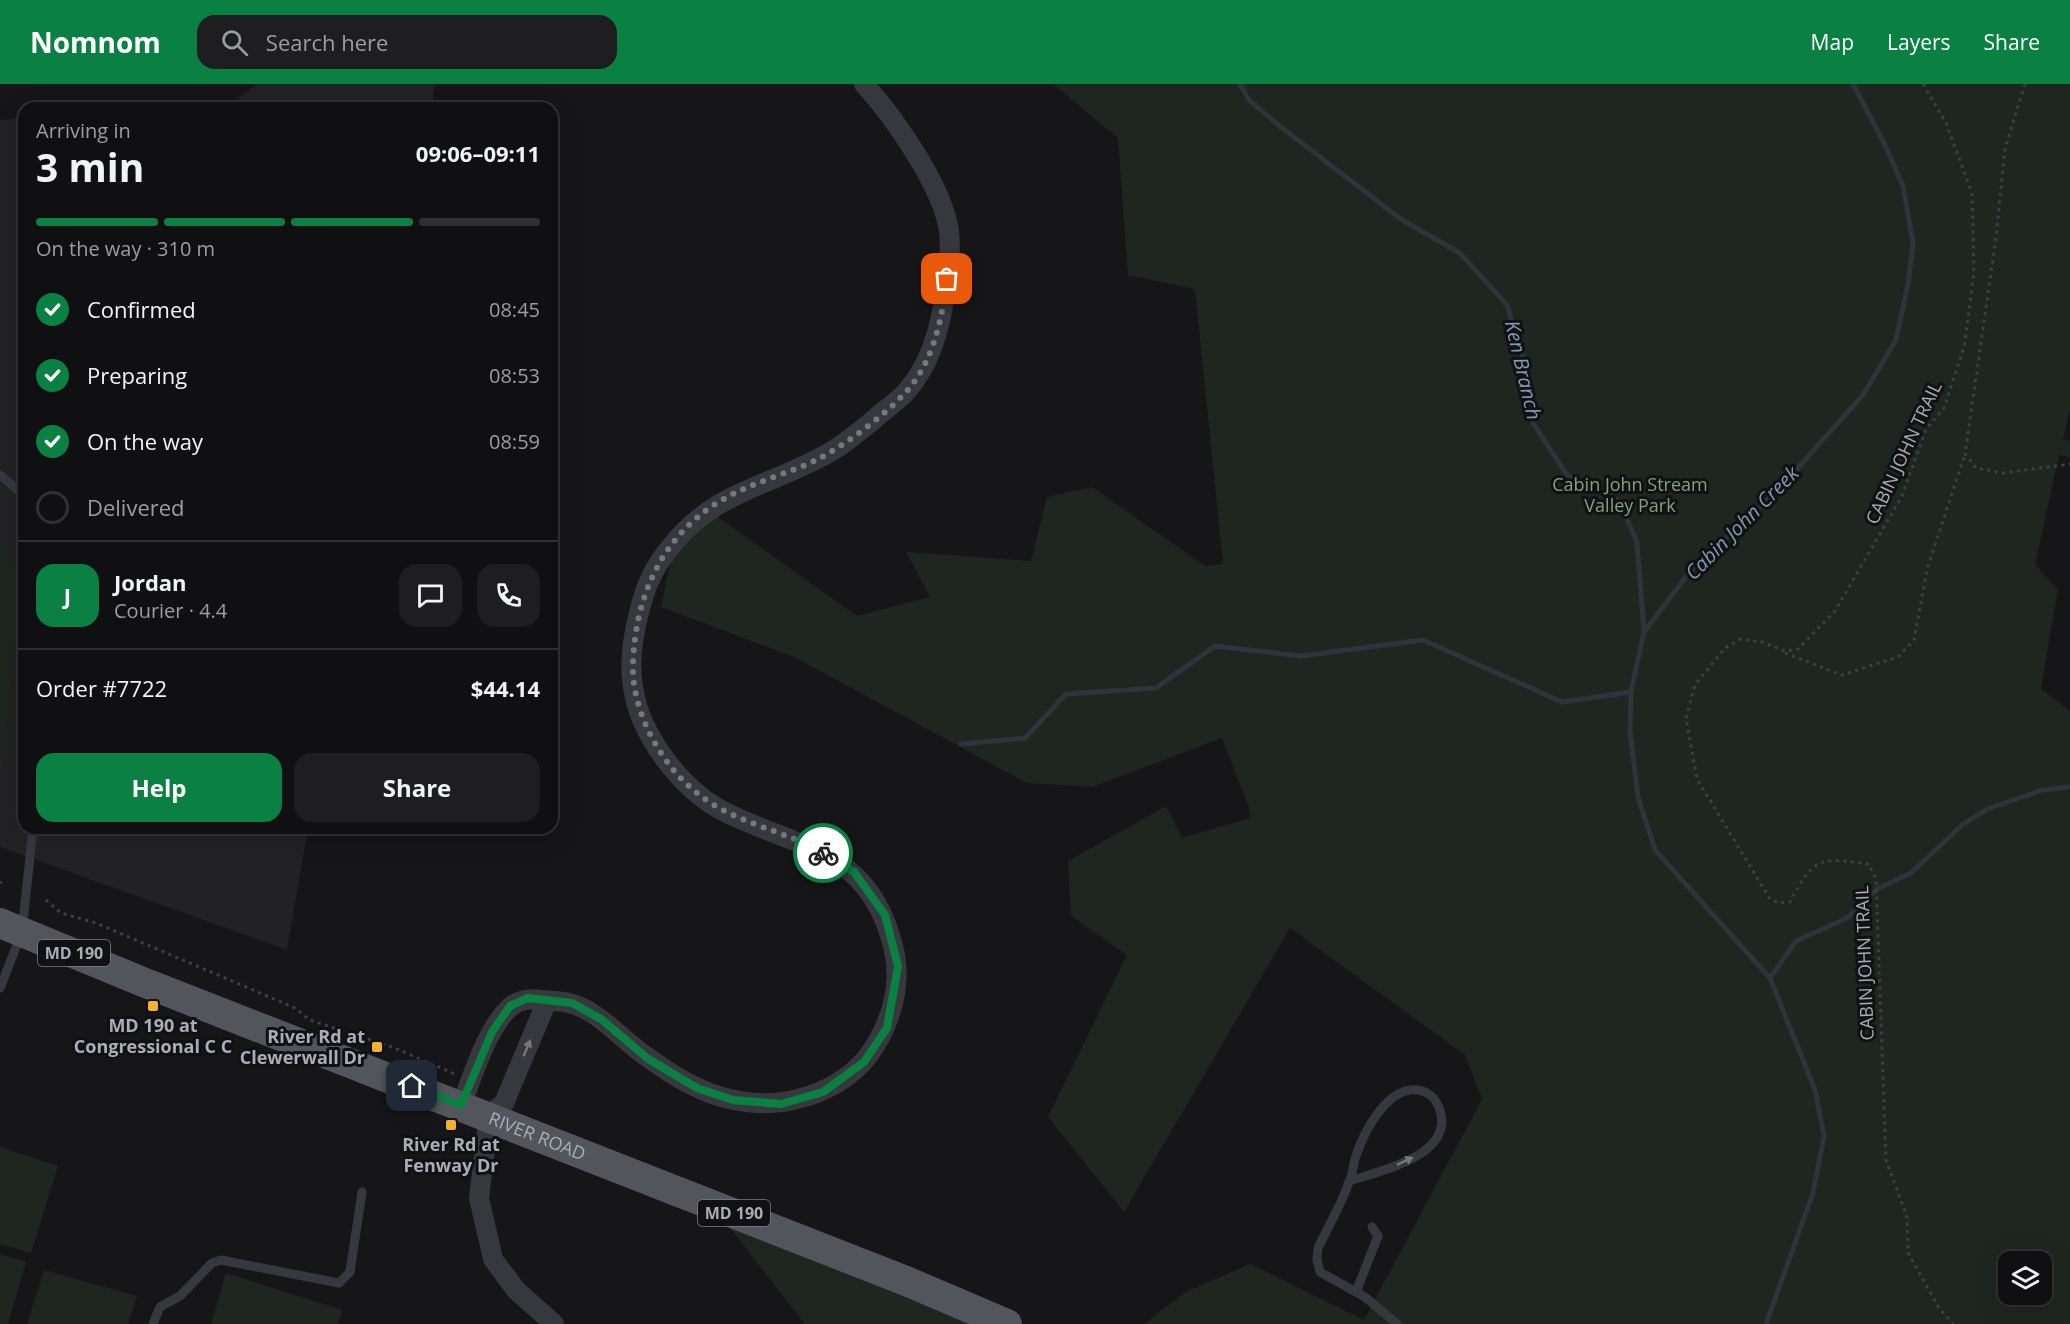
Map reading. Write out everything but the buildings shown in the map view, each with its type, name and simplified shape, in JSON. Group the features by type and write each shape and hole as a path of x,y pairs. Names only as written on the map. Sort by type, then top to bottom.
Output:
{"main road":[{"name":"RIVER ROAD","path":"11,927 143,982 466,1093 489,1115 906,1281 1007,1324"}],"street":[{"path":"466,1093 492,1032 510,1006 528,998 572,1003 601,1019 647,1058 697,1088 733,1100 781,1104 823,1092 864,1062 887,1028 898,966 885,915 854,872 817,850 725,812 699,795 667,761 641,718 632,684 633,639 643,595 655,566 686,526 718,502 820,458 844,443 907,391 930,354 943,312 949,263 948,228 932,181 878,99 864,84"},
{"path":"547,1001 504,1103 489,1115 479,1198 493,1259 516,1290 554,1324"}],"lane":[{"path":"0,475 18,490"},
{"path":"0,988 32,834"},
{"path":"1350,1181 1396,1165 1436,1142 1441,1129 1441,1116 1437,1103 1430,1094 1417,1090 1401,1092 1382,1109 1356,1155 1350,1181 1318,1248 1317,1260 1320,1272 1356,1292 1396,1324"},
{"path":"153,1324 160,1307 180,1296 212,1263 221,1260 339,1283 350,1272 362,1192"},
{"path":"1356,1292 1378,1236 1372,1227"}],"path":[{"name":"CABIN JOHN TRAIL","path":"1923,84 1947,123 1972,193 1974,273 1964,347 1944,408 1926,429 1902,496 1835,611 1798,649 1785,651 1762,642 1741,639 1725,648 1695,685 1686,718 1696,779 1770,899 1779,903 1790,902 1806,872 1828,859 1869,864 1877,889 1886,1161 1907,1217 1908,1253 1939,1308 1953,1324"},
{"path":"1768,646 1842,675 1898,657 1914,640 1927,569 1965,454 1996,238 2005,148 2025,84"},
{"path":"1965,454 1976,468 2003,473 2070,465"},
{"path":"46,900 61,913 96,922 293,1007 310,1020 392,1047 466,1093"}],"shaded area":[{"path":"257,84 435,84 432,102 233,102"},
{"path":"18,118 18,834 307,834 287,950 0,847 0,120"}],"green space":[{"name":"Cabin John Stream Valley Park","path":"1053,84 2070,84 2070,408 2063,439 2070,441 2070,457 2059,455 2035,565 2058,589 2041,689 2070,711 2070,1324 1144,1324 1184,1293 1250,1264 1364,1320 1482,1099 1465,1055 1290,928 1124,1212 1048,1117 1127,955 1071,916 1068,861 1166,806 1182,838 1250,818 1249,808 1222,738 1092,787 1027,783 794,657 661,607 671,559 715,515 857,616 930,597 906,552 1031,561 1047,497 1092,487 1205,566 1223,564 1195,289 1128,275 1118,138"},
{"path":"0,541 3,542 18,573 18,610 0,793"},
{"path":"0,1147 58,1166 31,1253 0,1244"},
{"path":"730,1228 1007,1324 805,1324"},
{"path":"0,1254 26,1262 8,1324 0,1324"},
{"path":"44,1270 137,1296 128,1324 27,1324"},
{"path":"226,1273 342,1310 338,1324 211,1324"}],"waterway":[{"name":"Ken Branch","path":"1240,84 1249,100 1281,127 1402,220 1460,253 1507,305 1526,368 1533,423 1567,475 1619,501 1637,542 1644,632"},
{"name":"Cabin John Creek","path":"1766,1324 1813,1193 1824,1136 1815,1090 1770,978 1655,850 1638,797 1630,732 1631,692 1644,632 1692,569 1778,490 1863,395 1896,340 1908,284 1913,243 1903,186 1885,145 1853,84"},
{"path":"961,744 1025,738 1066,694 1156,688 1215,646 1301,656 1423,640 1562,702 1631,692"},
{"path":"1770,978 1796,941 1847,918 1877,889 1911,873 1962,825 1987,809 2043,790 2068,787"}],"way so far":[{"path":"823,853 725,812 699,795 667,761 641,718 632,684 633,639 643,595 655,566 686,526 718,502 820,458 857,434 907,391 930,354 943,312 947,279"}],"place":[{"name":"MD 190 at Congressional C C","path":"153,1006"},
{"name":"River Rd at Clewerwall Dr","path":"377,1047"},
{"name":"River Rd at Fenway Dr","path":"451,1125"}],"route":[{"path":"412,1086 461,1105 492,1032 510,1006 528,998 572,1003 601,1019 647,1058 680,1078 697,1088 733,1100 781,1104 823,1092 864,1062 887,1028 898,966 885,915 854,872 823,853"}]}
